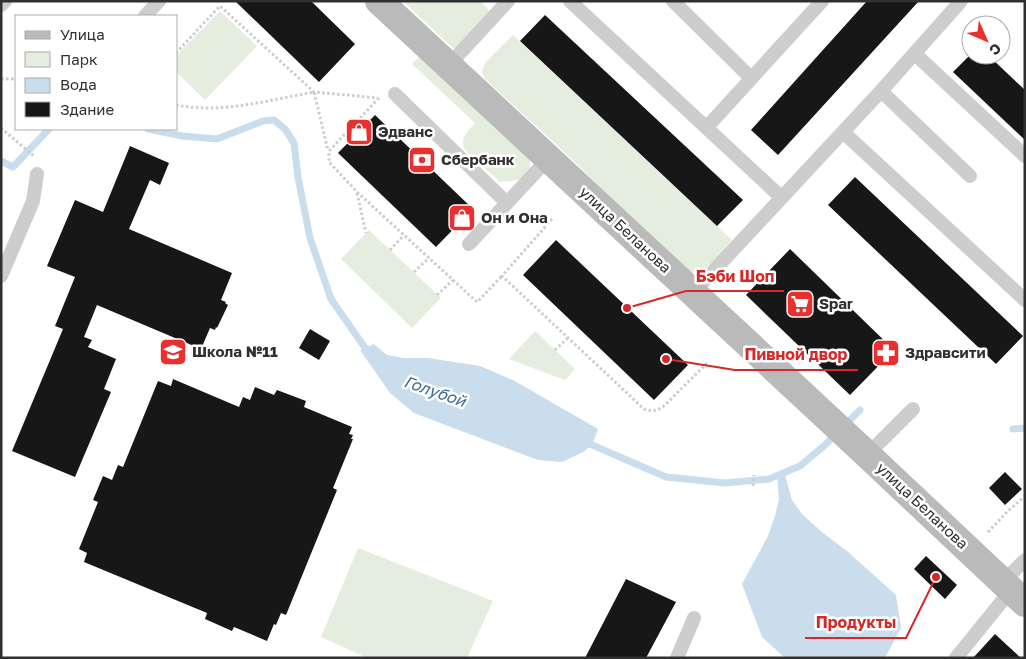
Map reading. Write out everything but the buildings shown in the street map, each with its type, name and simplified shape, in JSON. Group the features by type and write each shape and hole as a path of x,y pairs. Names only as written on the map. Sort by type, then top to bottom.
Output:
{"street":[{"name":"улица Беланова","path":"379,1 1013,592"}],"lane":[{"path":"1,5 5,1"},
{"path":"146,15 159,1"},
{"path":"448,66 508,1"},
{"path":"570,1 782,198"},
{"path":"673,1 751,78"},
{"path":"707,127 822,1"},
{"path":"693,293 915,54 961,1"},
{"path":"915,54 1025,156"},
{"path":"881,91 970,176"},
{"path":"390,93 507,203"},
{"path":"843,132 1025,300"},
{"path":"469,244 548,159"},
{"path":"1,276 33,201 37,174"},
{"path":"863,451 913,409"},
{"path":"956,658 1013,592 1025,560"},
{"path":"677,658 694,618"}],"path":[{"path":"178,51 220,6 314,92 329,162 357,192 477,302 552,219"},
{"path":"1,79 15,79"},
{"path":"178,104 212,108 240,106 314,92 379,98"},
{"path":"328,151 379,98 390,93"},
{"path":"1,128 33,156"},
{"path":"357,192 366,233"},
{"path":"390,250 404,235"},
{"path":"414,272 429,258"},
{"path":"502,276 644,409 651,411 659,410 708,362"},
{"path":"437,295 453,280"},
{"path":"555,350 568,338"},
{"path":"753,486 754,475"},
{"path":"988,532 1025,496"}],"green space":[{"path":"403,1 480,1 491,12 455,50"},
{"path":"220,11 257,46 205,100 178,74 178,54"},
{"path":"513,35 732,240 710,264 698,272 683,271 577,164 485,79 482,72 485,63"},
{"path":"422,54 530,158 530,169 523,179 500,182 464,149 464,137 475,123 412,64"},
{"path":"369,230 441,298 412,328 341,259"},
{"path":"535,331 575,369 565,380 509,359"},
{"path":"358,548 493,601 467,658 367,658 321,637"}],"water":[{"path":"374,344 387,355 404,358 428,358 480,366 513,380 598,429 592,445 583,452 562,462 538,460 414,413 390,393 360,350"},
{"path":"784,471 792,500 802,514 896,595 901,628 885,658 785,658 762,637 742,584 768,536 775,516 779,499 777,473"}],"waterway":[{"name":"Голубой","path":"153,130 182,136 217,139 263,121 274,120 285,129 294,143 298,177 310,238 331,299 370,355"},
{"name":"Голубой","path":"1,161 13,167 48,130"},
{"name":"Голубой","path":"845,425 860,410"},
{"name":"Голубой","path":"1013,429 1025,428"},
{"name":"Голубой","path":"583,441 666,477 725,483 769,479 800,466 837,433"}],"place":[{"name":"Эдванс","path":"359,132"},
{"name":"Сбербанк","path":"422,160"},
{"name":"Он и Она","path":"462,218"},
{"name":"Spar","path":"800,304"},
{"name":"Бэби Шоп","path":"627,308"},
{"name":"Школа №11","path":"173,352"},
{"name":"Здравсити","path":"886,353"},
{"name":"Пивной двор","path":"666,359"},
{"name":"Продукты","path":"936,577"}]}
